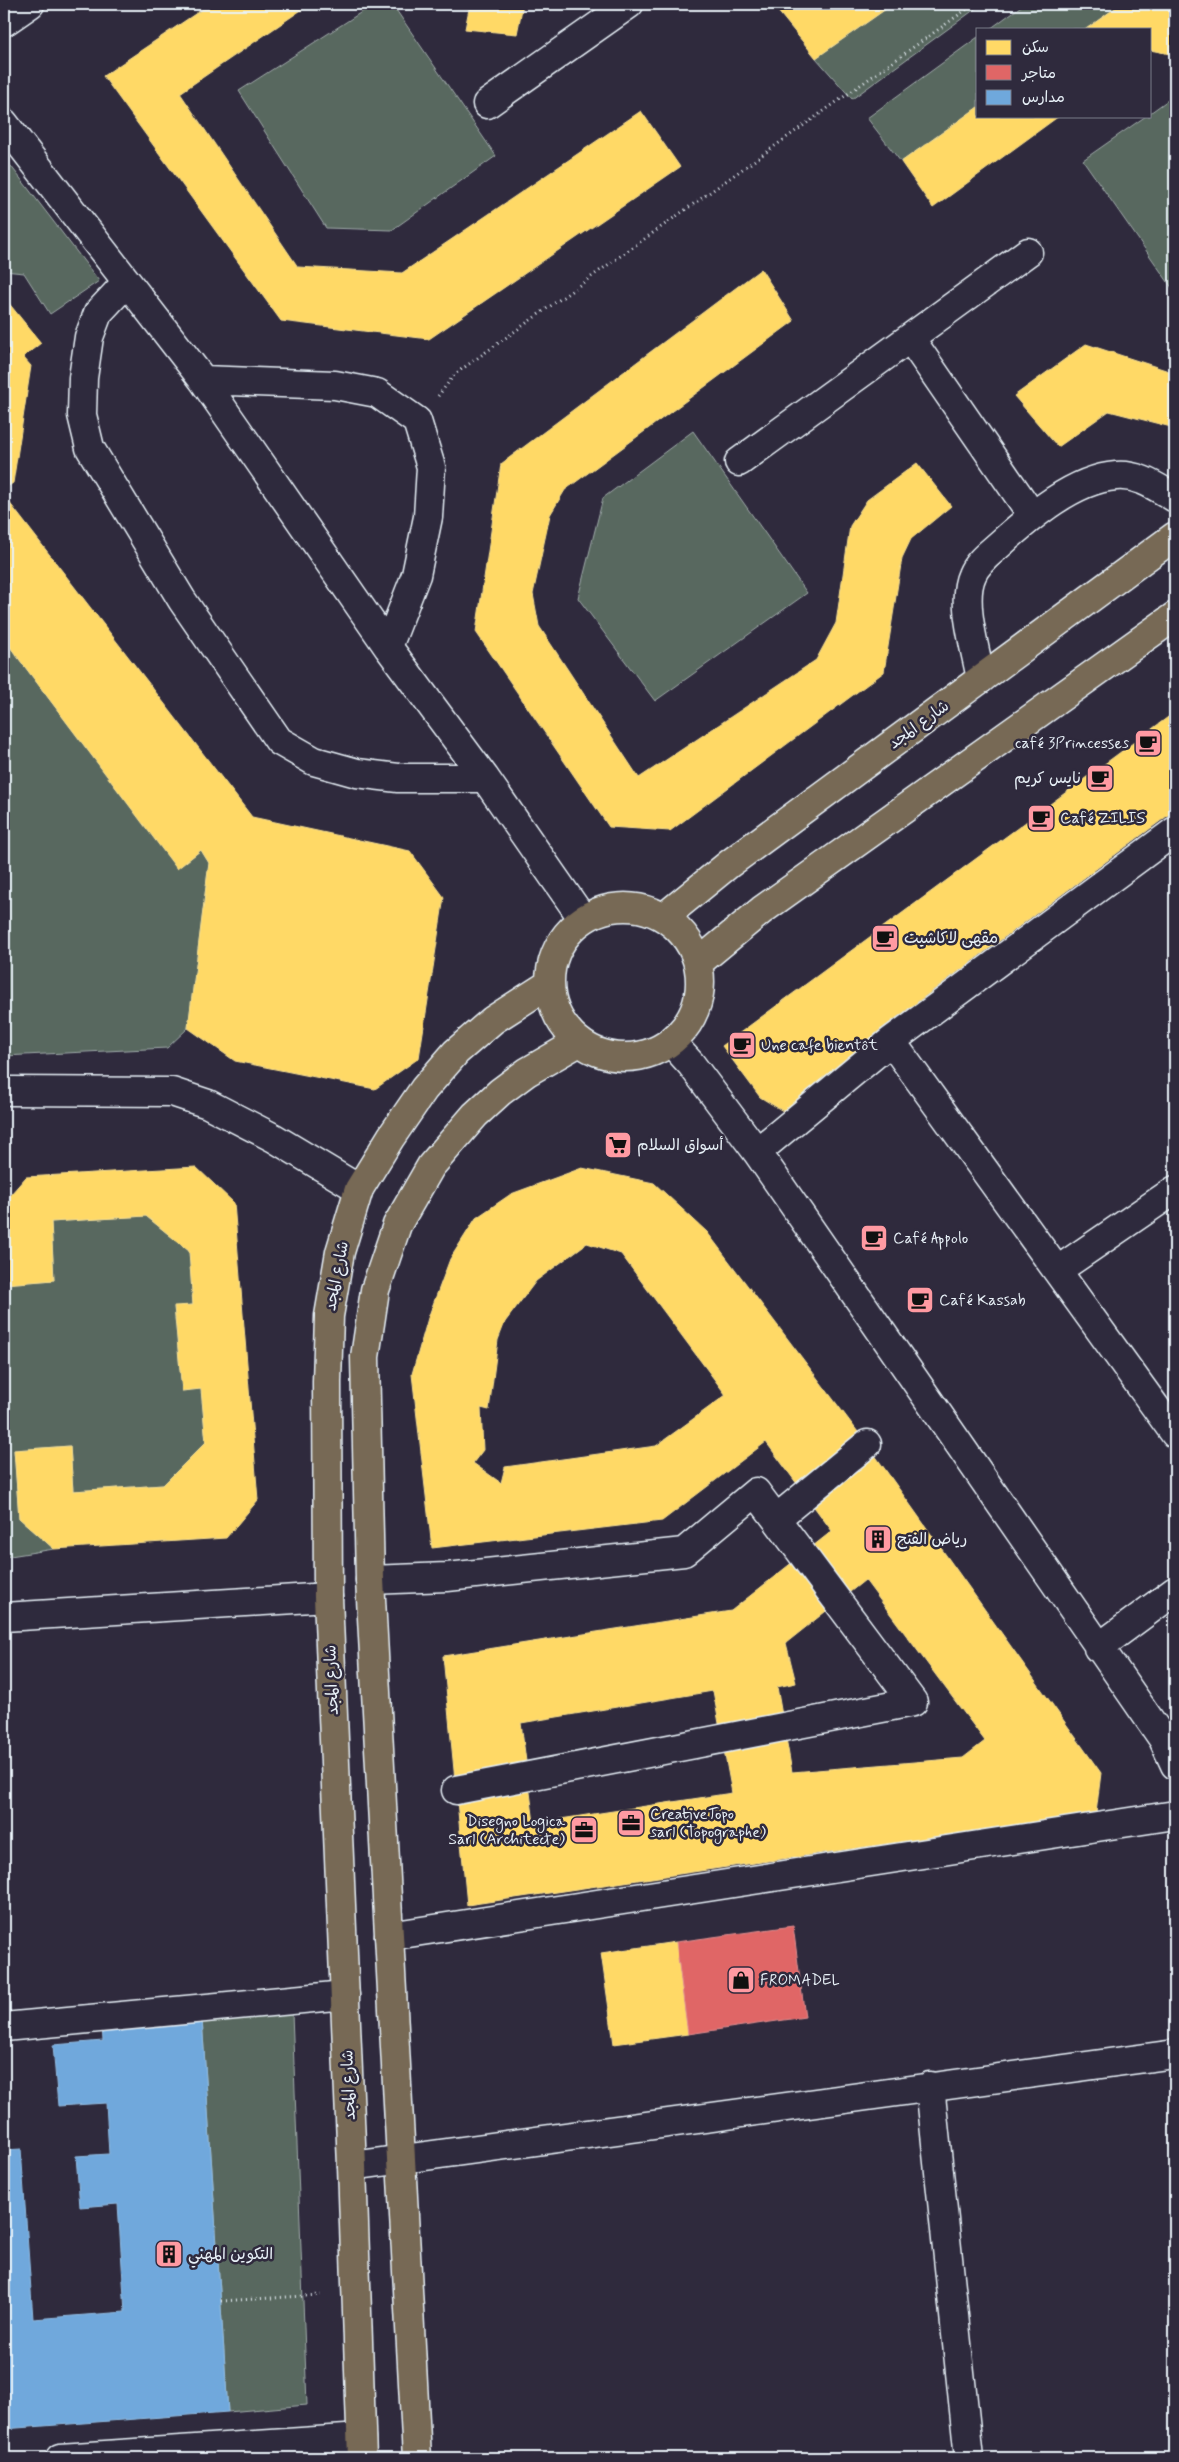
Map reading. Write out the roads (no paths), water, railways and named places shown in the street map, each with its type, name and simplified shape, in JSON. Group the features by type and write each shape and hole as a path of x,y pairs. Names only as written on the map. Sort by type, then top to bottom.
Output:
{"main road":[{"name":"شارع المجد","path":"664,918 729,864 1175,536"},
{"path":"698,963 762,910 1173,622"},
{"path":"638,907 664,918 679,930 691,945 698,963 698,1001 690,1020 671,1042 650,1053 625,1058 600,1054 579,1042 563,1026 553,1006 549,984 553,959 565,936 583,919 609,908 638,907"},
{"name":"شارع المجد","path":"361,2448 352,2166 328,1596 327,1382 329,1316 340,1252 359,1189 391,1136 424,1089 456,1052 493,1020 549,984"},
{"path":"417,2458 370,1580 366,1357 375,1290 397,1225 431,1166 475,1114 500,1092 527,1072 579,1042"}],"street":[{"path":"4,22 30,4"},
{"path":"487,104 629,4"},
{"path":"4,123 203,380 388,647 485,778 583,919"},
{"path":"739,462 1028,252"},
{"path":"126,283 98,313 89,337 83,378 82,415 90,448 182,600 279,742 314,761 357,773 398,778 485,778"},
{"path":"910,338 1032,514"},
{"path":"203,380 335,385 377,393 417,422 431,467 428,517 416,575 388,647"},
{"path":"980,680 966,596 972,575 982,560 1032,514 1092,480 1117,476 1139,478 1175,498"},
{"path":"757,1152 891,1041 1175,831"},
{"path":"891,1041 1175,1434"},
{"path":"671,1042 757,1152 1098,1648 1163,1739 1175,1765"},
{"path":"11,1091 172,1092 208,1104 274,1138 359,1189"},
{"path":"1058,1270 1175,1190"},
{"path":"777,1518 867,1444"},
{"path":"370,1580 447,1577 684,1552 756,1492 913,1702 456,1790"},
{"path":"1098,1648 1175,1591"},
{"path":"4,1617 328,1596"},
{"path":"389,1936 1175,1815"},
{"path":"4,2027 345,1995"},
{"path":"352,2166 1175,2054"},
{"path":"930,2086 969,2458"},
{"path":"60,2458 361,2448"}],"place":[{"name":"café 3Princesses","path":"1148,743"},
{"name":"نايس كريم","path":"1100,778"},
{"name":"Café ZILIS","path":"1041,818"},
{"name":"مقهى لاكاشيت","path":"885,938"},
{"name":"Une cafe bientôt","path":"742,1045"},
{"name":"أسواق السلام","path":"618,1145"},
{"name":"Café Appolo","path":"874,1238"},
{"name":"Café Kassab","path":"920,1300"},
{"name":"رياض الفتح","path":"878,1539"},
{"name":"CreativeTopo sarl (Topographe)","path":"631,1823"},
{"name":"Disegno Logica Sarl (Architecte)","path":"584,1830"},
{"name":"FROMADEL","path":"741,1980"},
{"name":"التكوين المهني","path":"169,2254"}]}
